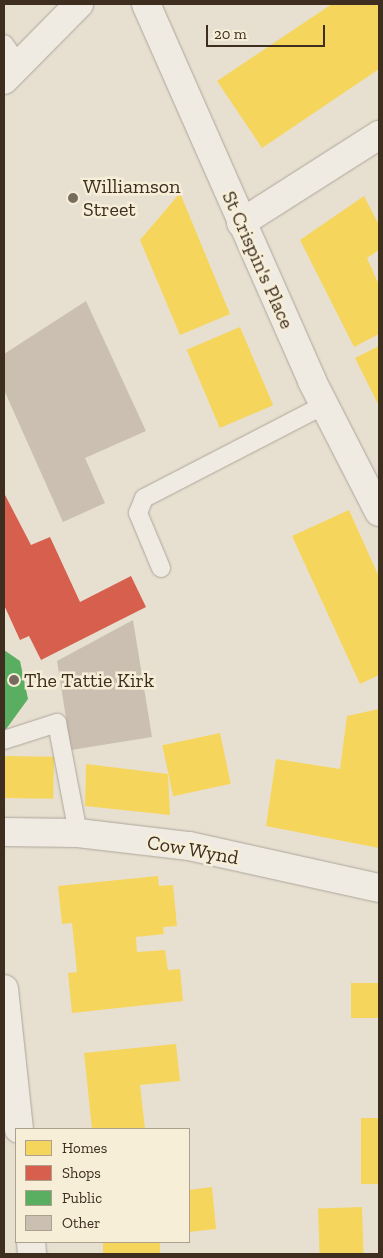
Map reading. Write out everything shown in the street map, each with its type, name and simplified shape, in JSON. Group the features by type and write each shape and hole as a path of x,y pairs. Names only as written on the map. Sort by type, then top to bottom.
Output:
{"street":[{"path":"9,63 79,4"},
{"name":"St Crispin's Place","path":"146,4 241,223 324,405 379,512"},
{"path":"241,223 379,135"},
{"name":"Cow Wynd","path":"4,832 78,833 189,846 379,888"},
{"path":"4,989 19,1128"}],"lane":[{"path":"161,568 138,513 144,498 324,405"},
{"path":"4,740 57,723 78,833"}],"building: Homes":[{"path":"332,4 379,4 379,69 262,148 217,81"},
{"path":"180,193 230,314 180,335 140,240"},
{"path":"364,196 379,225 379,250 367,258 379,285 379,334 354,347 300,240"},
{"path":"240,327 273,405 220,428 187,350"},
{"path":"379,346 379,406 355,358"},
{"path":"349,510 379,577 379,675 360,684 292,536"},
{"path":"379,709 379,848 266,826 276,759 340,769 347,716"},
{"path":"220,733 231,784 173,796 162,745"},
{"path":"4,756 54,757 53,799 4,798"},
{"path":"86,764 168,774 170,815 85,806"},
{"path":"158,876 159,886 173,885 177,926 163,927 164,934 136,937 137,952 165,950 168,970 180,969 183,1001 72,1013 68,973 77,972 72,923 62,924 58,886"},
{"path":"351,983 379,983 379,1018 351,1018"},
{"path":"176,1044 180,1081 140,1085 145,1128 92,1128 84,1053"},
{"path":"361,1118 379,1118 379,1184 361,1184"},
{"path":"212,1187 216,1229 190,1232 190,1190"},
{"path":"362,1207 364,1254 320,1254 318,1209"},
{"path":"103,1243 160,1243 160,1254 103,1254"}],"building: Shops":[{"path":"4,493 31,545 50,537 80,602 131,576 146,607 41,660 29,636 20,640 4,605"}],"building: Public":[{"name":"The Tattie Kirk","path":"4,650 20,661 28,699 4,732"}],"building: Other":[{"path":"86,301 146,431 85,458 105,503 63,522 4,390 4,354"},
{"path":"133,620 152,737 71,750 57,661"}],"place":[{"name":"Williamson Street","path":"73,198"},
{"name":"The Tattie Kirk","path":"14,680"}]}
